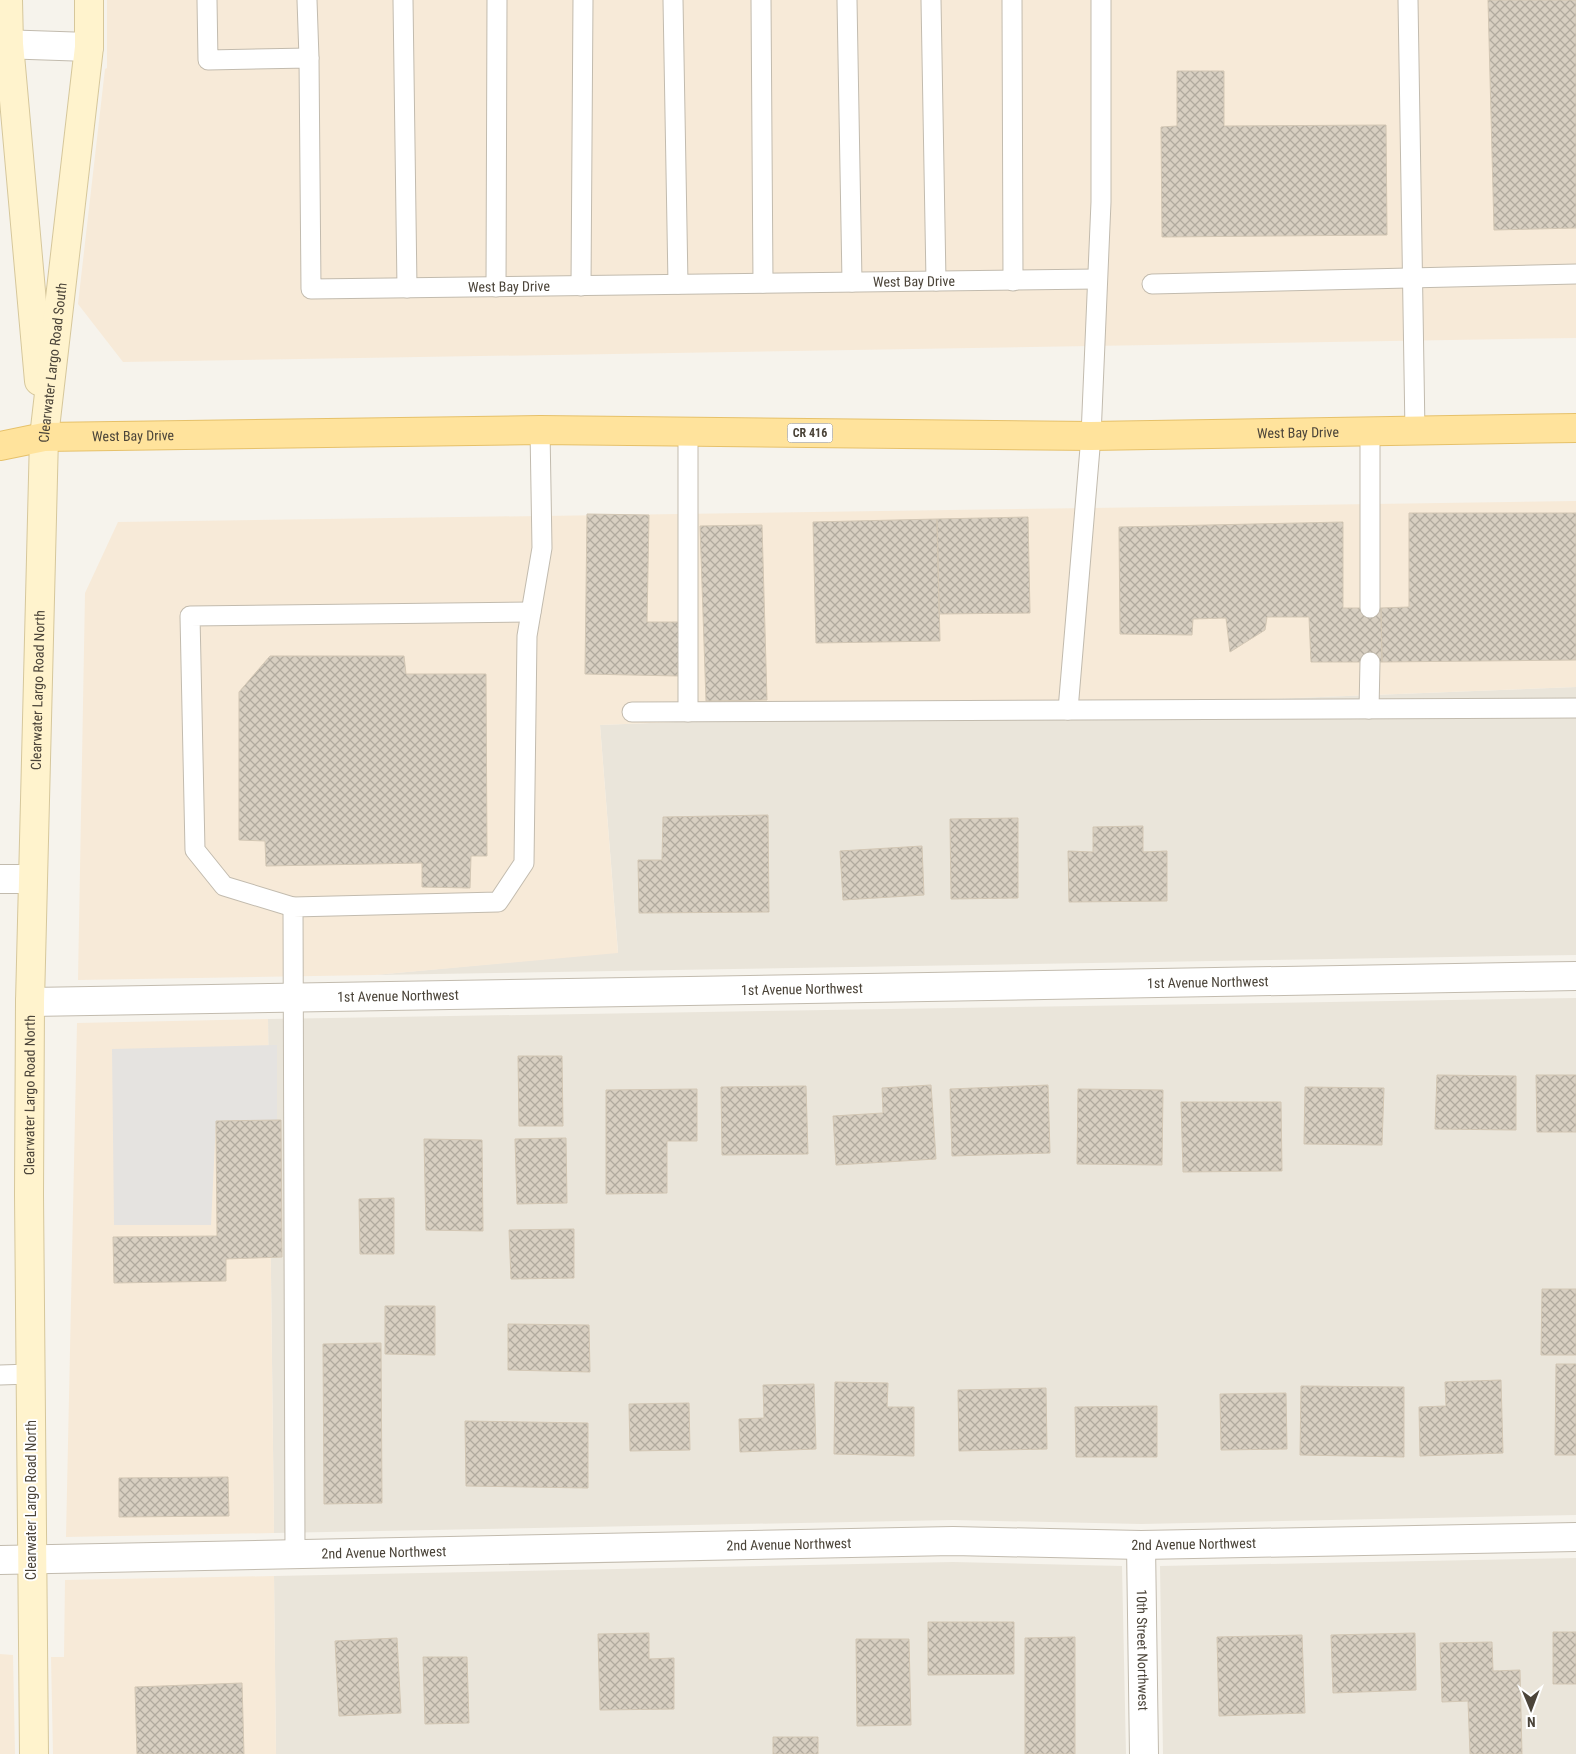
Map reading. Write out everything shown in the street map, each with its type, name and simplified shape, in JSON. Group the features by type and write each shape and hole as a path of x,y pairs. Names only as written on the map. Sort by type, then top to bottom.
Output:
{"main road":[{"name":"Clearwater Largo Road South","path":"8,0 4,44 44,437"},
{"name":"Clearwater Largo Road South","path":"44,437 89,47 89,0"},
{"name":"West Bay Drive","path":"0,430 44,437 540,430 1091,436 1576,428"},
{"name":"West Bay Drive","path":"0,446 44,437"},
{"name":"Clearwater Largo Road North","path":"34,1754 31,1559 30,1002 31,878 44,437"}],"street":[{"path":"4,44 89,47"},
{"path":"0,879 31,878"},
{"name":"1st Avenue Northwest","path":"30,1002 1576,976"},
{"name":"2nd Avenue Northwest","path":"0,1560 953,1541 1141,1545 1576,1537"},
{"name":"10th Street Northwest","path":"1141,1545 1144,1754"}],"lane":[{"path":"207,0 208,60 309,58 307,0"},
{"path":"403,0 407,288"},
{"path":"496,287 497,0"},
{"path":"581,286 583,0"},
{"path":"673,0 678,284"},
{"path":"761,0 763,283"},
{"path":"847,0 852,282"},
{"path":"931,0 936,282"},
{"path":"1012,0 1013,281"},
{"path":"1068,710 1091,436 1100,202 1101,0"},
{"path":"1408,0 1414,277 1415,432"},
{"name":"West Bay Drive","path":"309,58 311,289 1097,279"},
{"path":"1152,284 1576,274"},
{"path":"531,612 190,616 195,850 224,886 293,907 498,902 524,863 527,636 542,548 540,430"},
{"path":"688,431 688,712"},
{"path":"1370,432 1370,608"},
{"path":"1369,709 1370,662"},
{"path":"632,712 1576,708"},
{"path":"293,907 295,1554"},
{"path":"0,1375 31,1374"}],"shaded area":[{"path":"107,0 1576,0 1576,338 123,362 78,304 105,69 107,68"},
{"path":"1576,501 1576,687 600,725 618,953 375,975 78,980 85,593 118,522"},
{"path":"1576,687 1576,955 375,975 618,952 600,725"},
{"path":"1576,998 1576,1515 1141,1524 953,1520 274,1533 268,1019"},
{"path":"268,1019 274,1533 66,1537 77,1023"},
{"path":"277,1045 277,1120 216,1121 211,1225 114,1225 112,1049"},
{"path":"1576,1558 1576,1754 1163,1754 1160,1566"},
{"path":"953,1562 1122,1566 1126,1754 276,1754 274,1576"},
{"path":"274,1576 276,1754 53,1754 51,1657 64,1657 65,1580"},
{"path":"0,1654 13,1655 15,1754 0,1754"}],"building":[{"path":"1488,0 1576,0 1576,228 1494,230"},
{"path":"1177,71 1224,71 1224,126 1386,125 1387,235 1162,237 1161,127 1177,126"},
{"path":"1409,513 1576,513 1576,660 1382,662 1381,608 1409,607"},
{"path":"587,514 649,515 647,622 679,622 678,676 585,674"},
{"path":"1028,517 1030,613 939,614 937,519"},
{"path":"937,519 940,641 816,643 813,522"},
{"path":"1343,522 1343,608 1381,608 1382,662 1311,662 1309,617 1267,617 1265,630 1230,652 1226,618 1193,619 1192,635 1120,634 1119,527"},
{"path":"762,525 767,700 706,701 700,526"},
{"path":"270,656 404,656 406,674 486,674 487,856 471,856 470,888 422,887 422,863 266,866 265,841 239,840 239,692"},
{"path":"768,815 769,912 639,913 638,860 662,860 663,817"},
{"path":"1018,818 1018,898 951,899 950,819"},
{"path":"1143,826 1143,852 1167,851 1167,901 1069,902 1068,851 1093,852 1093,827"},
{"path":"922,846 924,895 843,900 840,851"},
{"path":"518,1056 562,1056 563,1126 519,1126"},
{"path":"1437,1075 1516,1076 1516,1130 1435,1129"},
{"path":"1536,1075 1576,1075 1576,1132 1537,1132"},
{"path":"931,1085 936,1159 836,1165 833,1116 883,1113 882,1088"},
{"path":"1048,1085 1050,1153 952,1156 950,1089"},
{"path":"806,1086 808,1154 722,1155 721,1087"},
{"path":"1305,1087 1384,1088 1382,1145 1304,1144"},
{"path":"697,1089 697,1141 667,1141 667,1193 606,1194 606,1090"},
{"path":"1078,1089 1163,1090 1162,1165 1077,1164"},
{"path":"1181,1102 1281,1102 1282,1171 1183,1172"},
{"path":"281,1120 282,1257 226,1259 226,1281 114,1283 113,1237 217,1236 216,1121"},
{"path":"566,1138 567,1203 517,1204 515,1139"},
{"path":"424,1139 482,1140 483,1231 426,1230"},
{"path":"394,1198 394,1254 360,1254 359,1199"},
{"path":"574,1229 574,1278 511,1279 509,1230"},
{"path":"1542,1289 1576,1289 1576,1355 1541,1355"},
{"path":"385,1306 435,1306 435,1355 385,1354"},
{"path":"508,1324 589,1325 590,1372 508,1370"},
{"path":"381,1343 382,1503 324,1504 323,1344"},
{"path":"1556,1364 1576,1364 1576,1455 1555,1455"},
{"path":"1501,1380 1503,1453 1420,1456 1419,1407 1446,1406 1445,1382"},
{"path":"835,1382 888,1383 887,1407 914,1407 914,1456 834,1454"},
{"path":"814,1384 816,1449 740,1452 739,1419 764,1418 763,1385"},
{"path":"1301,1386 1404,1387 1404,1457 1300,1455"},
{"path":"1046,1388 1047,1449 959,1451 958,1390"},
{"path":"1286,1393 1287,1449 1221,1450 1220,1394"},
{"path":"689,1403 690,1450 630,1451 629,1404"},
{"path":"1157,1406 1157,1457 1076,1457 1075,1407"},
{"path":"465,1421 588,1423 588,1488 466,1486"},
{"path":"228,1477 229,1516 119,1517 119,1478"},
{"path":"928,1622 1014,1622 1014,1674 928,1675"},
{"path":"1553,1632 1576,1632 1576,1684 1553,1684"},
{"path":"649,1633 649,1659 674,1658 674,1709 600,1710 598,1634"},
{"path":"1415,1633 1416,1690 1333,1693 1331,1635"},
{"path":"1302,1635 1305,1713 1219,1716 1217,1637"},
{"path":"1075,1637 1075,1754 1025,1754 1025,1638"},
{"path":"397,1638 401,1713 339,1716 335,1641"},
{"path":"856,1639 909,1639 911,1725 857,1726"},
{"path":"1492,1642 1493,1671 1520,1670 1522,1754 1470,1754 1468,1701 1442,1702 1440,1643"},
{"path":"423,1657 467,1657 469,1723 425,1724"},
{"path":"242,1683 244,1754 137,1754 135,1687"},
{"path":"773,1737 818,1737 818,1754 773,1754"}]}
